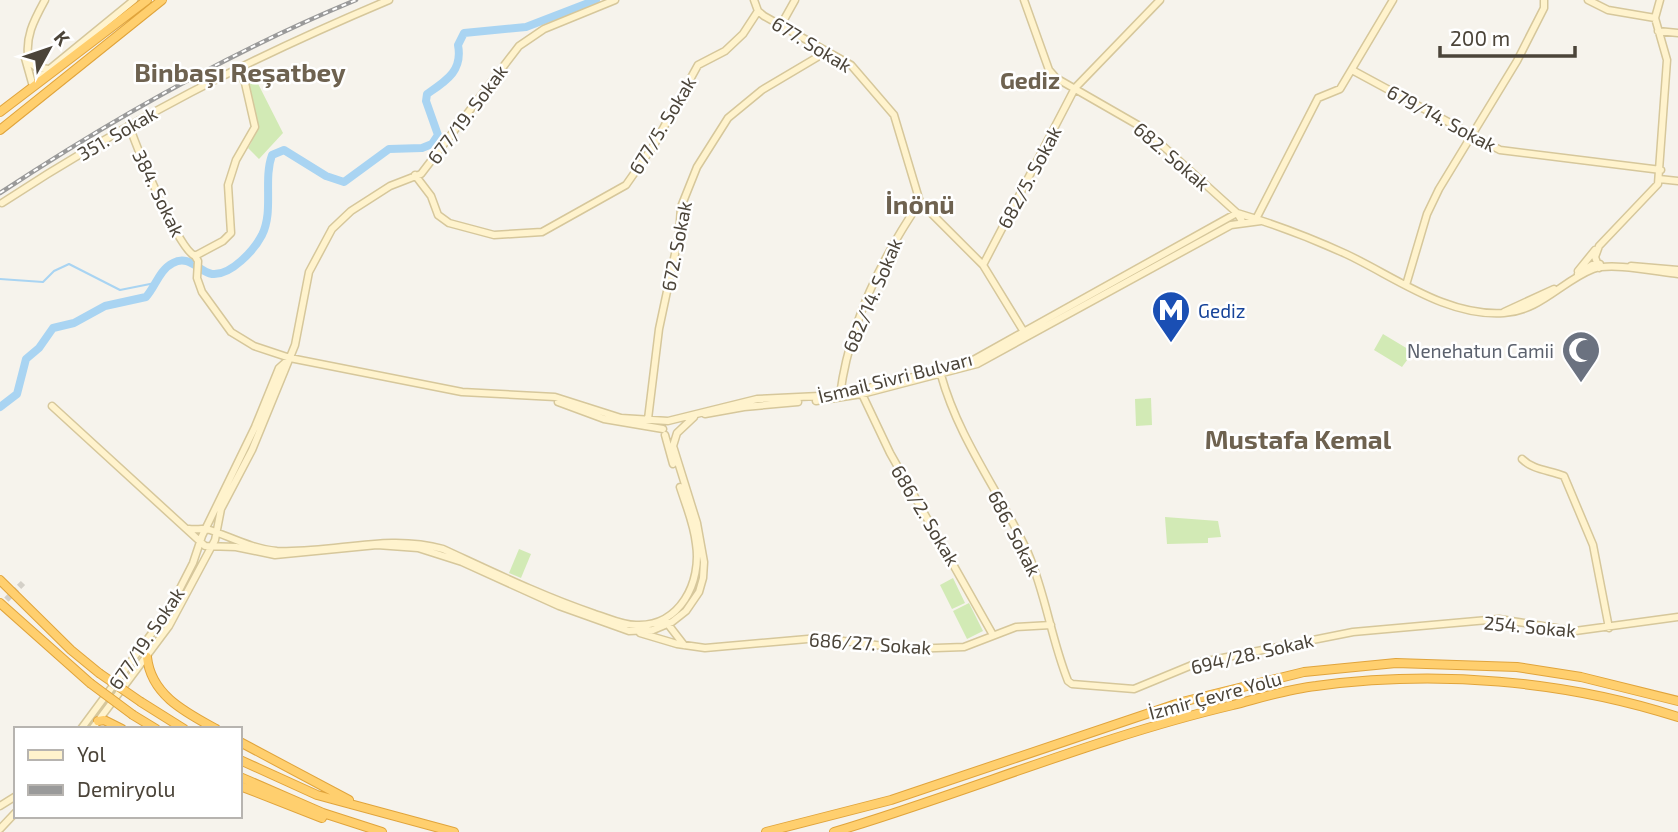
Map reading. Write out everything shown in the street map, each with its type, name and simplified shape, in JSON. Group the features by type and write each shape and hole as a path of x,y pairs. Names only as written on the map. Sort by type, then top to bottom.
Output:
{"highway":[{"path":"0,112 147,0"},
{"path":"0,130 162,0"},
{"path":"0,580 71,650 99,673 181,727"},
{"path":"0,603 90,683 153,727"},
{"path":"148,657 153,682 165,696 213,727"},
{"name":"İzmir Çevre Yolu","path":"766,832 819,821 891,800 1172,705 1304,672 1396,663 1517,667 1581,677 1678,701"},
{"name":"İzmir Çevre Yolu","path":"834,832 1120,736 1314,686 1403,679 1525,684 1583,694 1678,718"},
{"path":"95,725 104,720 118,727"},
{"path":"242,743 374,812"},
{"path":"242,761 317,795 454,832"},
{"path":"242,778 323,813 382,832"},
{"path":"242,787 309,814 367,832"}],"street":[{"path":"42,0 31,26 27,51 29,62 43,69 50,69"},
{"path":"32,83 24,43 27,26 42,0"},
{"path":"10,104 134,0"},
{"name":"351. Sokak","path":"2,203 129,125 237,67 389,0"},
{"name":"677/19. Sokak","path":"95,725 169,626 211,547 217,534 221,509 252,450 290,358 309,272 332,229 351,211 390,186 429,166 519,46 544,29 615,0"},
{"name":"677. Sokak","path":"754,0 758,11 851,65 894,115 920,202 983,265 1024,332"},
{"path":"781,25 795,0"},
{"name":"682. Sokak","path":"1024,0 1049,70 1056,78 1143,128 1237,213 1243,223"},
{"name":"682/5. Sokak","path":"983,265 1075,88 1159,0"},
{"path":"1260,220 1318,98 1340,89 1393,0"},
{"path":"1406,285 1427,214 1520,55 1544,8 1544,0"},
{"path":"1588,0 1608,10 1655,19"},
{"path":"1573,278 1599,246 1658,184 1667,60 1655,19 1660,0"},
{"name":"677/5. Sokak","path":"415,175 431,196 438,215 449,223 494,235 542,232 626,185 654,145 698,65 725,51 743,34 758,11"},
{"path":"1658,31 1678,33"},
{"name":"672. Sokak","path":"648,419 659,329 680,235 681,207 697,167 728,118 774,82 826,52"},
{"path":"197,259 230,233 228,185 236,160 255,127 245,83 237,67"},
{"name":"679/14. Sokak","path":"1352,70 1436,113 1472,136 1512,154 1661,170"},
{"name":"384. Sokak","path":"129,125 163,205 186,248 197,259"},
{"path":"1659,179 1678,181"},
{"name":"682/14. Sokak","path":"840,394 845,359 879,271 896,236 920,202"},
{"path":"1237,213 1350,256 1447,304 1503,313 1540,303 1599,266"},
{"name":"İsmail Sivri Bulvarı","path":"197,259 197,278 208,304 231,332 254,346 290,358 462,391 536,394 621,418 671,421 758,398 840,394 966,364 1237,213"},
{"name":"İsmail Sivri Bulvarı","path":"536,394 604,419 672,436 687,421 697,416 744,407 824,401 862,394 977,364 1209,236 1231,225 1260,220"},
{"path":"1599,246 1599,266"},
{"path":"1503,313 1599,266 1678,272"},
{"name":"677/19. Sokak","path":"83,727 169,610 279,368 290,358"},
{"name":"686. Sokak","path":"941,375 956,421 1027,551 1045,597 1068,681 1084,686"},
{"name":"686/2. Sokak","path":"862,394 890,453 993,635"},
{"path":"52,405 189,529 200,543"},
{"path":"189,529 205,529 246,545 277,551 377,541 426,544 443,549 550,598 626,623 652,627 660,639 690,592 698,562 692,525 664,432 671,421"},
{"path":"639,632 668,625 693,603 703,578 704,562 697,523 676,461 673,446 677,433 671,421"},
{"path":"1522,459 1535,468 1564,476 1593,545 1609,628"},
{"name":"686/27. Sokak","path":"200,543 211,547 236,547 275,555 377,545 418,548 462,562 559,606 660,639 705,648 818,638 908,649 967,646 1016,627 1051,625"},
{"name":"254. Sokak","path":"1423,625 1499,619 1559,630 1609,628 1678,617"},
{"path":"668,625 685,646"},
{"name":"694/28. Sokak","path":"1084,686 1134,689 1197,663 1234,654 1353,632 1423,625"},
{"path":"0,829 14,814"}],"green space":[{"path":"249,66 283,133 259,159 248,148 255,131 252,101 244,72"},
{"path":"1383,334 1413,352 1402,367 1374,350"},
{"path":"1151,398 1152,425 1136,426 1135,399"},
{"path":"1165,517 1218,521 1221,537 1208,538 1208,543 1167,544"},
{"path":"519,549 531,554 521,578 509,573"},
{"path":"953,578 965,603 952,609 940,585"},
{"path":"969,603 983,631 967,639 953,611"}],"waterway":[{"path":"0,407 17,394 26,359 39,348 53,328 74,323 105,306 146,297 164,270 173,263 189,262 207,273 219,274 241,261 258,241 266,226 268,175 272,155 284,150 326,176 344,182 389,149 422,148 432,144 438,135 426,101 427,94 452,74 458,62 458,45 464,33 526,27 596,0"},
{"path":"0,279 43,282 54,271 69,264 120,290 155,283"}],"tunnel":[{"path":"0,606 23,583"}],"railway":[{"path":"0,193 86,139 218,64 356,0"}],"place":[{"name":"Gediz","path":"1171,344"},
{"name":"Nenehatun Camii","path":"1581,384"}],"district":[{"name":"Binbaşı Reşatbey","path":"240,71"},
{"name":"Gediz","path":"1030,80"},
{"name":"İnönü","path":"920,203"},
{"name":"Mustafa Kemal","path":"1298,438"}]}
